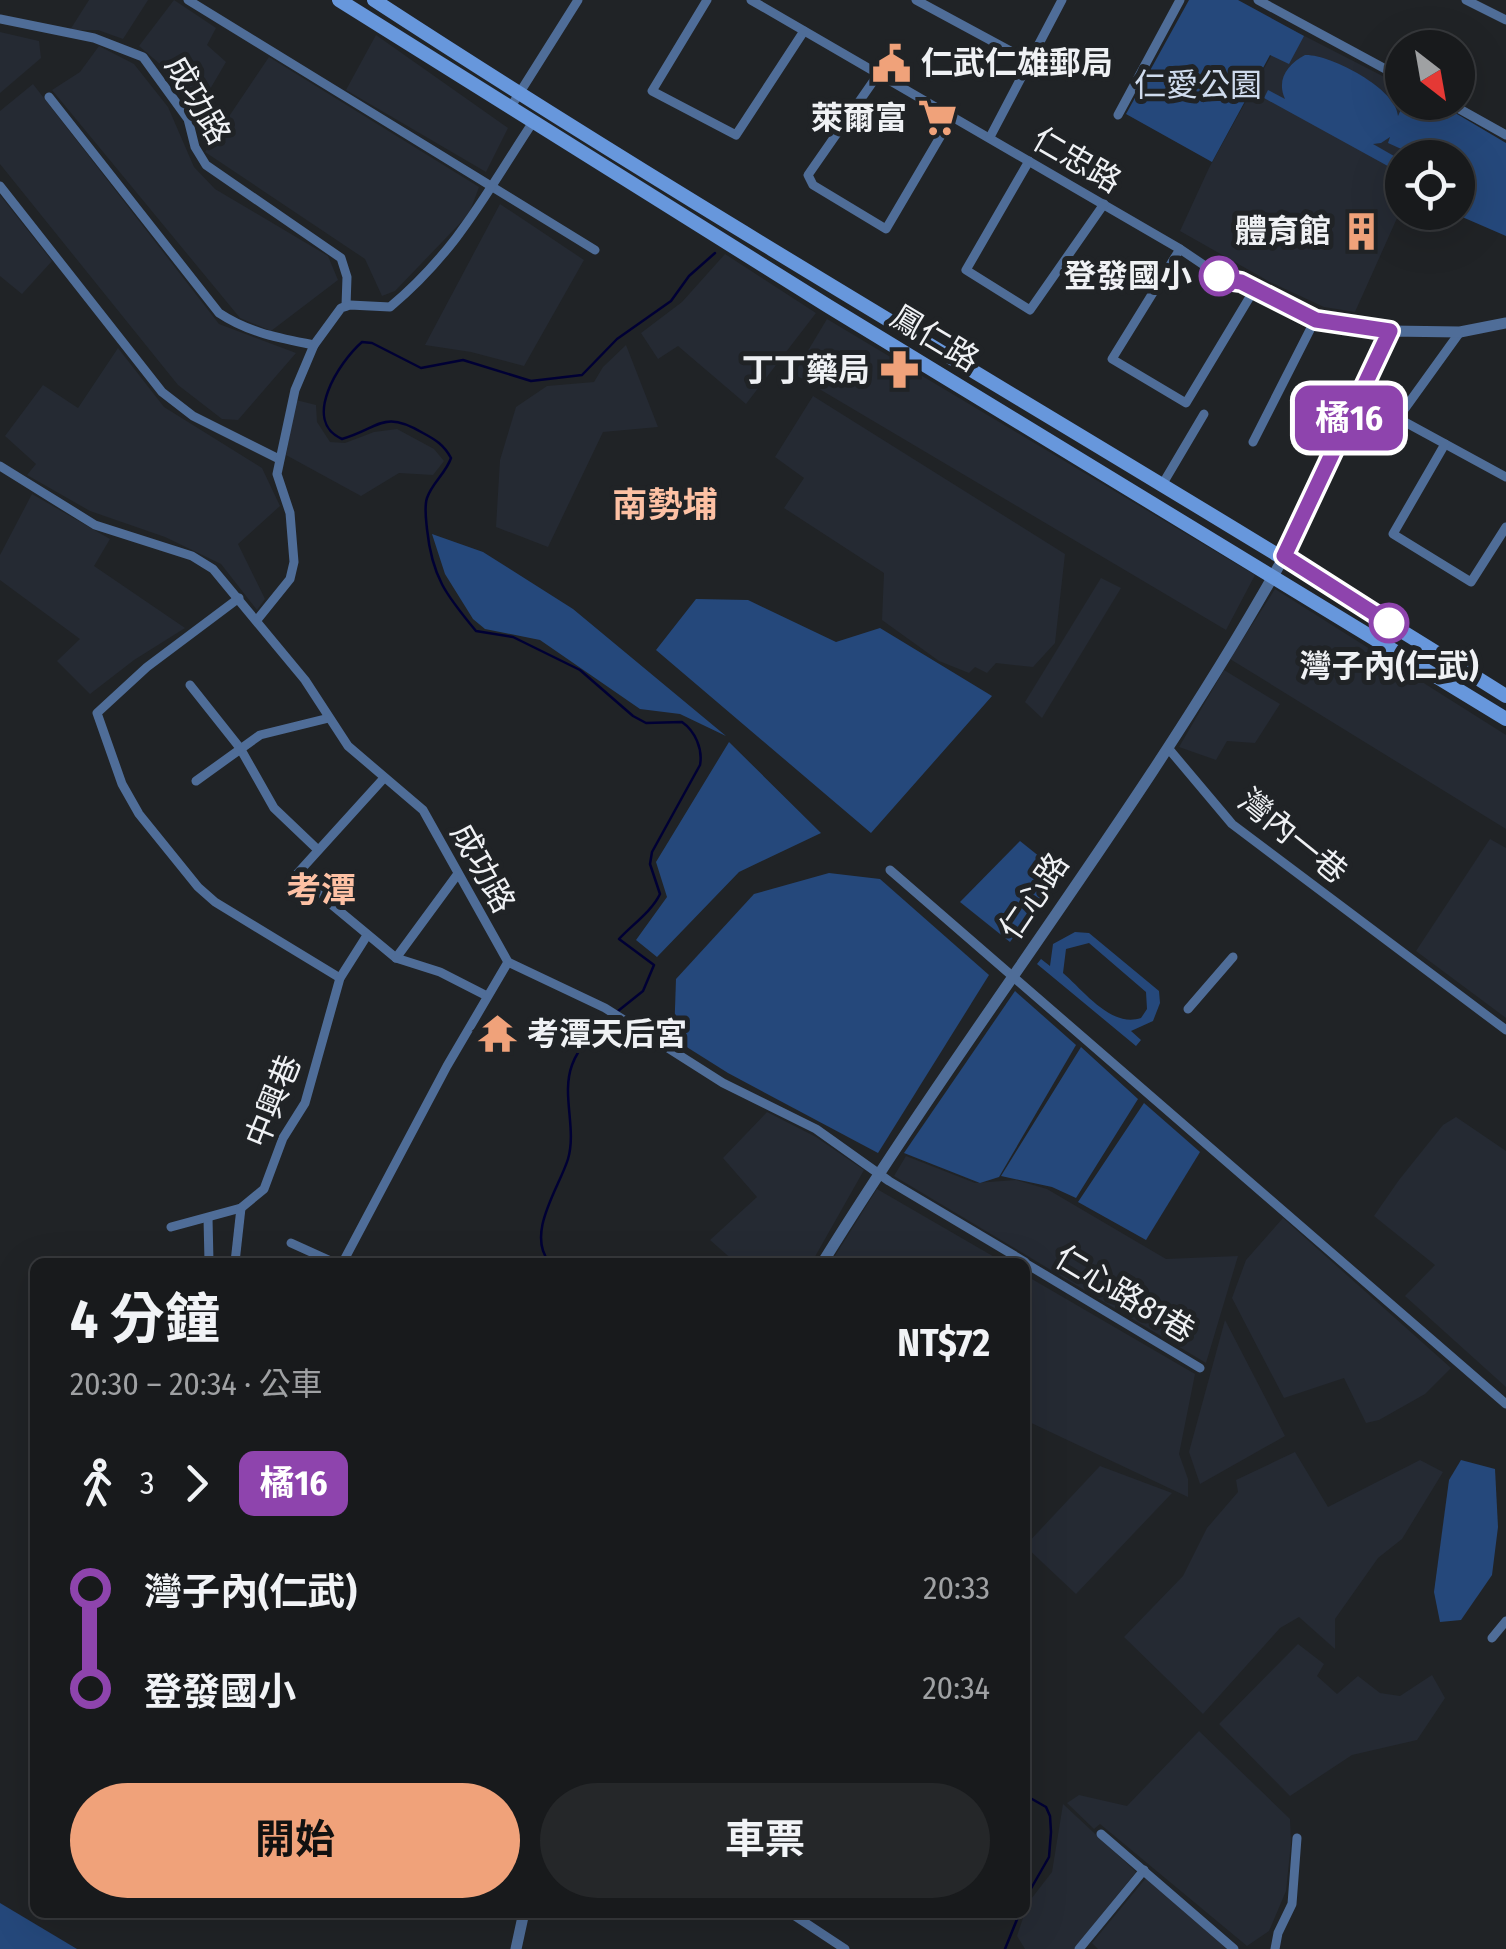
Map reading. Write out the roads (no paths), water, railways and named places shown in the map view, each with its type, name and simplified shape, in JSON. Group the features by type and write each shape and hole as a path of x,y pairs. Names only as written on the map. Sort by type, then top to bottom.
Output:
{"main road":[{"name":"鳳仁路","path":"339,0 828,306 1506,719"},
{"name":"鳳仁路","path":"374,0 519,95 1284,556 1506,696"}],"street":[{"path":"188,0 594,250"},
{"path":"510,108 578,0"},
{"path":"707,0 652,91 736,136 804,31"},
{"name":"仁忠路","path":"751,0 1180,248 1226,280 1241,282 1316,320 1390,331"},
{"path":"916,0 930,4 1029,60"},
{"path":"990,137 1062,0"},
{"path":"1118,116 1180,0"},
{"path":"1258,0 1385,69"},
{"path":"1466,0 1506,20"},
{"name":"成功路","path":"0,19 94,38 143,56 188,119 195,147 206,165 342,258 347,277 346,306"},
{"path":"879,73 808,175 814,184 886,230 952,116"},
{"path":"49,97 219,314 267,336 314,345"},
{"path":"1475,117 1506,134"},
{"path":"256,620 290,578 294,562 290,513 277,474 295,390 314,345 324,328 346,306 390,306 445,256 533,122"},
{"path":"1029,162 966,270 1030,310 1104,204"},
{"path":"0,186 162,392 193,416 279,458"},
{"path":"1180,248 1112,359 1156,386 1186,403 1254,290"},
{"path":"1254,442 1316,320"},
{"path":"1390,331 1460,332 1506,323"},
{"name":"仁心路","path":"825,1258 879,1172 1168,748 1274,575 1390,331"},
{"path":"1398,418 1460,332"},
{"path":"1359,397 1506,477"},
{"path":"1162,485 1204,414"},
{"path":"1445,444 1393,534 1471,582 1506,527"},
{"name":"成功路","path":"0,466 95,525 192,556 212,568 304,680 348,746 423,810 508,962 605,1008 723,1083 816,1129 879,1172"},
{"path":"239,598 146,666 97,713 122,784 139,814 198,887 215,902 340,978"},
{"path":"190,684 240,748 274,808 317,849"},
{"path":"196,781 260,735 329,718"},
{"name":"灣內一巷","path":"1168,748 1232,824 1506,1030"},
{"path":"384,778 296,875 366,937 396,958 440,972 486,996"},
{"path":"890,870 1506,1404"},
{"path":"396,958 457,875"},
{"name":"中興巷","path":"241,1208 264,1189 284,1138 305,1103 340,978 366,937"},
{"path":"1188,1009 1233,957"},
{"name":"成功路","path":"345,1258 508,962"},
{"name":"仁心路81巷","path":"879,1172 1017,1258"},
{"path":"171,1227 241,1208 235,1258"},
{"path":"208,1218 209,1258"},
{"path":"291,1243 324,1258"},
{"name":"仁心路81巷","path":"1030,1266 1200,1368"},
{"path":"1492,1638 1506,1621"},
{"path":"1101,1834 1234,1949"},
{"path":"1276,1949 1278,1933 1292,1904 1297,1838"},
{"path":"1079,1949 1144,1870"},
{"path":"516,1949 523,1918"},
{"path":"798,1918 844,1949"}],"waterway":[{"path":"618,1011 643,991 654,965 619,939 660,894 650,864 652,852 700,765 697,741 682,722 646,723 633,716 580,670 513,637 476,631 442,584 429,546 426,502 449,463 448,453 432,438 399,422 382,423 342,439 330,430 324,406 343,363 362,342 372,343 421,368 463,360 531,381 582,375 617,339 671,301 689,276 715,253"},
{"path":"547,1258 541,1238 543,1224 570,1147 569,1076 583,1045 611,1016"},
{"path":"1030,1798 1046,1807 1051,1832 1049,1857 1030,1890"},
{"path":"1005,1949 1018,1918"}],"place":[{"name":"仁武仁雄郵局","path":"891,63"},
{"name":"萊爾富","path":"937,118"},
{"name":"體育館","path":"1361,231"},
{"name":"登發國小","path":"1219,276"},
{"name":"丁丁藥局","path":"900,370"},
{"name":"灣子內(仁武)","path":"1389,623"},
{"name":"考潭天后宮","path":"497,1034"}],"district":[{"name":"南勢埔","path":"665,505"},
{"name":"考潭","path":"321,890"}],"park label":[{"name":"仁愛公園","path":"1198,85"}]}
